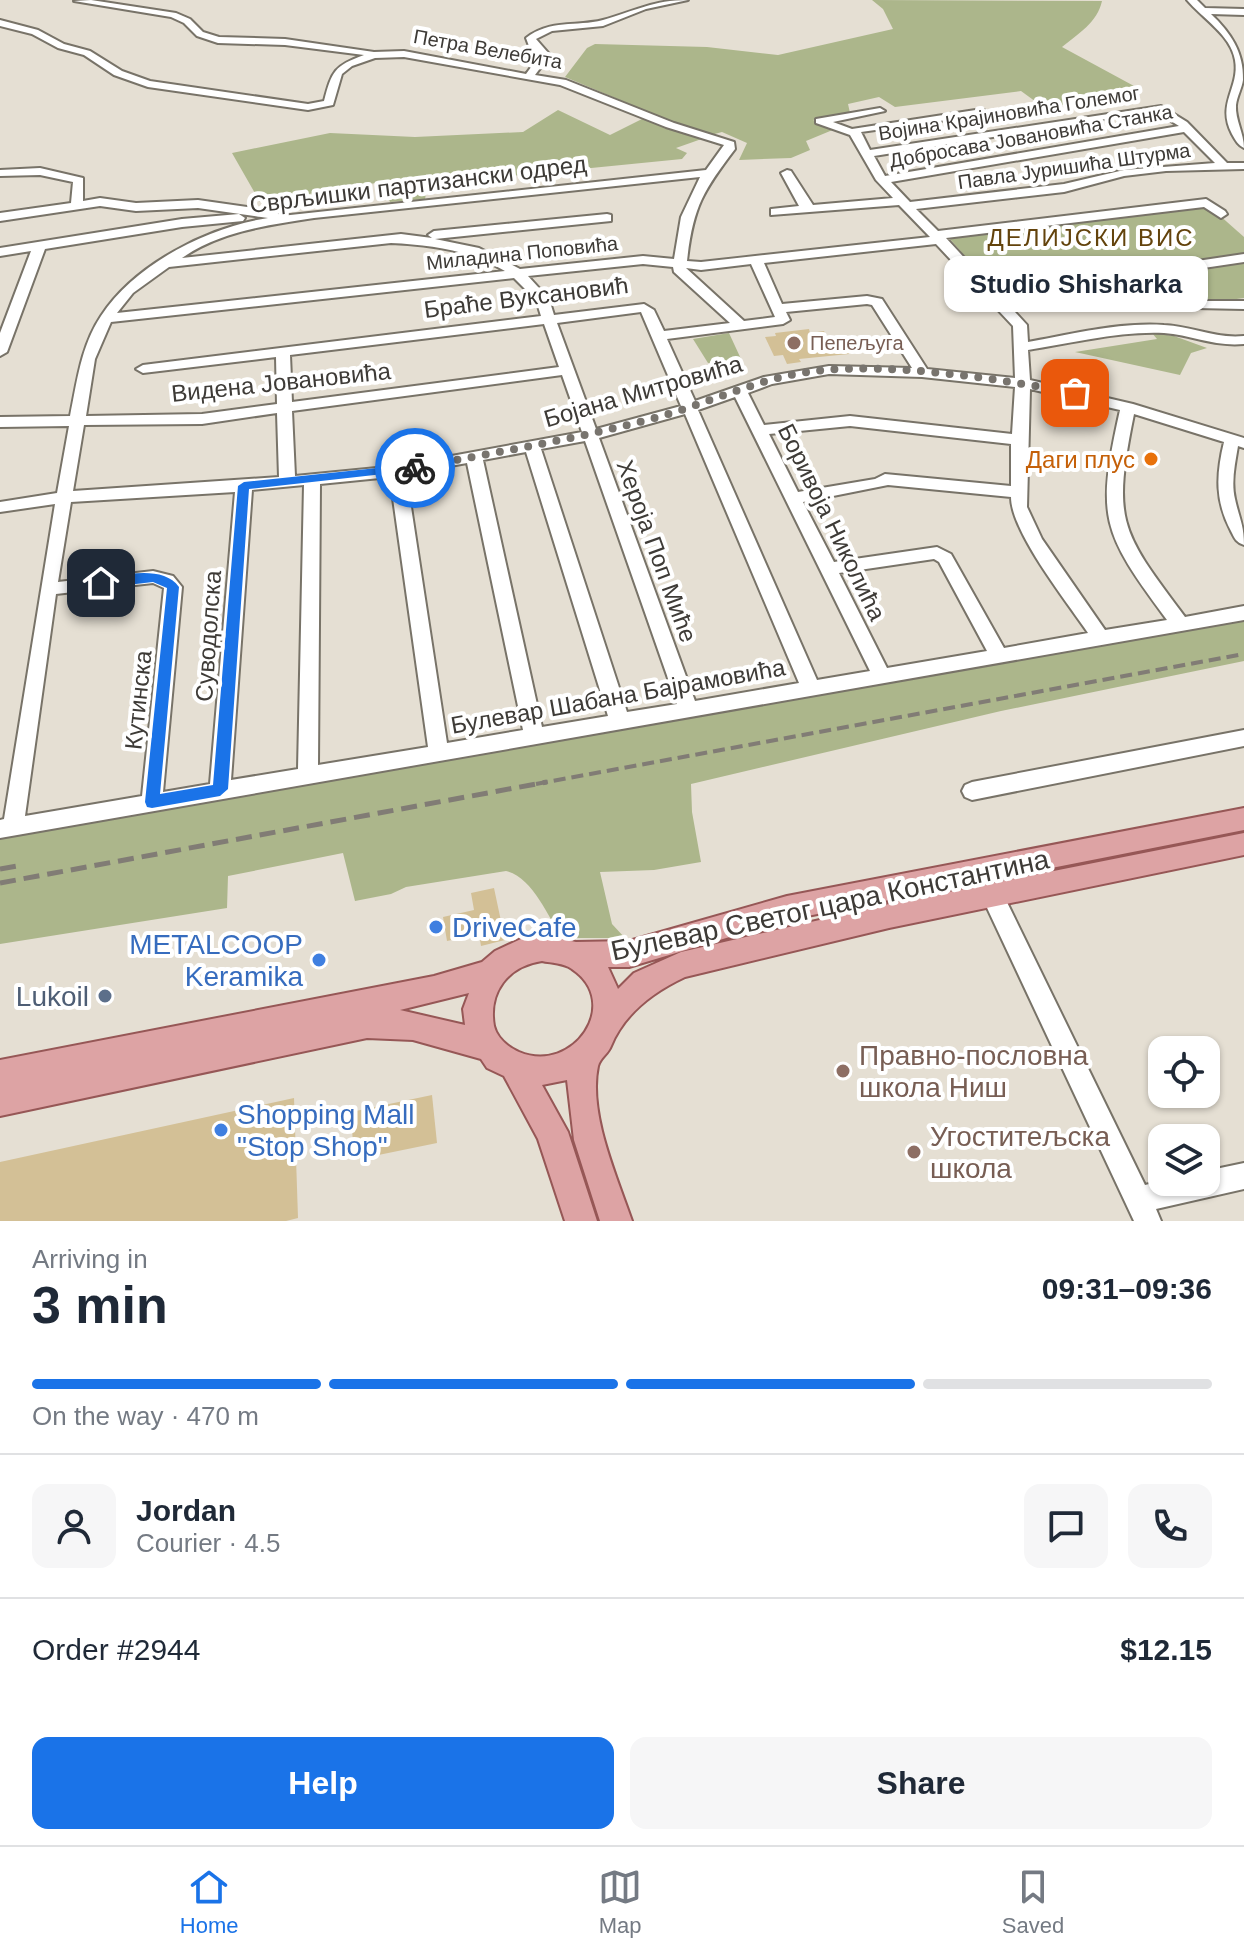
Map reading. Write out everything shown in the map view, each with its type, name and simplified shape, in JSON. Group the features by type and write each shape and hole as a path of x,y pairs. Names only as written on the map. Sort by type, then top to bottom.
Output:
{"main road":[{"name":"Булевар Светог цара Константина","path":"0,1075 434,990 491,973 505,960 523,951 542,948 576,955 629,954 787,908 1244,819"},
{"name":"Булевар Светог цара Константина","path":"607,1021 644,982 681,965 780,940 1244,844"},
{"path":"517,1070 540,1073 563,1069 584,1057 599,1040 607,1021 608,1001 603,982 592,966 576,955"},
{"path":"486,1047 478,1029 476,1009 480,990 491,973"},
{"path":"0,1101 367,1024 392,1022 434,1029 486,1047 517,1070 552,1132 581,1221"},
{"path":"584,1057 579,1083 587,1129 616,1221"}],"street":[{"path":"528,78 544,60 545,55 532,44 531,38 538,33 567,25 603,23 644,7 683,0"},
{"path":"1192,0 1227,39 1241,62 1231,105 1244,145"},
{"path":"1222,0 1244,1"},
{"path":"79,1 173,15 187,21 200,34 218,40 285,42 382,54"},
{"path":"1202,11 1244,12"},
{"name":"Петра Велебита","path":"0,23 35,32 61,46 87,53 118,73 148,84 308,107 329,103 337,73 348,64 382,54 436,59 572,85 655,119 729,143 729,149 708,173 689,204 679,265"},
{"path":"1227,39 1244,39"},
{"name":"Војина Крајиновића Големог","path":"866,154 1157,108 1187,128"},
{"path":"880,111 820,121 854,133 882,180 1020,325 1023,383 1017,492 1019,507 1034,540 1101,639"},
{"path":"854,133 858,129 982,112"},
{"path":"1187,128 1223,165"},
{"name":"Добросава Јовановића Станка","path":"882,180 1187,128"},
{"name":"Павла Јуришића Штурма","path":"775,212 906,204 1064,188 1124,173 1244,166"},
{"path":"0,173 34,170 57,172 79,180 77,206"},
{"name":"Сврљишки партизански одред","path":"6,828 88,359 106,318 128,290 161,264 194,244 222,233 293,217 708,173"},
{"path":"787,173 805,206 811,209"},
{"path":"0,217 100,202 136,207 198,204 293,217"},
{"name":"Миладина Поповића","path":"106,318 647,260 679,265 756,260 1206,203 1221,214"},
{"path":"0,252 182,223 275,215"},
{"name":"Хероја Поп Миће","path":"161,264 607,218"},
{"name":"Хероја Поп Миће","path":"390,239 436,241 472,249 501,261 520,274 542,299 688,709"},
{"path":"0,352 40,244"},
{"path":"991,296 1244,258"},
{"path":"657,336 781,321 785,318 756,260"},
{"path":"679,265 682,274 742,326"},
{"path":"1159,270 1195,303 1244,305"},
{"path":"780,308 874,301 880,304 922,373"},
{"name":"Браће Вуксановић","path":"143,369 641,307 649,313 811,689"},
{"path":"1022,347 1148,330 1171,330 1220,343 1244,340"},
{"path":"283,352 287,482"},
{"name":"Видена Јовановића","path":"0,422 202,419 567,370"},
{"name":"Бојана Митровића","path":"0,507 65,497 244,486 397,471 591,435 813,371 922,373 1023,383 1128,407 1238,442"},
{"name":"Боривоја Николића","path":"739,390 882,676"},
{"path":"1128,407 1115,482 1115,515 1121,537 1181,625"},
{"path":"760,430 850,421 1019,440"},
{"path":"1238,442 1223,479 1225,497 1244,539"},
{"path":"532,447 620,721"},
{"path":"474,457 535,738"},
{"path":"397,471 439,754"},
{"path":"791,499 880,483 885,479 1017,492"},
{"path":"308,774 312,480"},
{"name":"Суводолска","path":"220,789 244,486"},
{"path":"827,569 937,553 945,558 1000,657"},
{"name":"Кутинска","path":"48,589 153,577 167,580 173,587 152,802"},
{"name":"Булевар Шабана Бајрамовића","path":"6,828 1244,613"},
{"path":"972,791 1244,738"},
{"path":"992,895 1143,1211 1244,1176"}],"green space":[{"path":"872,0 1102,1 1092,22 1062,47 1134,86 1075,96 1081,103 1043,107 1021,91 895,107 879,97 848,104 850,113 813,120 835,129 806,141 810,150 791,158 739,160 747,143 722,132 711,135 680,125 565,77 587,48 595,44 707,47 778,55 893,29 883,9"},
{"path":"558,110 610,135 642,119 710,136 676,148 687,153 682,159 428,184 425,199 390,202 382,182 260,202 232,153 330,133 415,137 523,132"},
{"path":"1203,206 1218,214 1244,237 1244,254 995,290 949,238"},
{"path":"1244,262 1244,298 1207,303 1172,273"},
{"path":"729,333 741,359 708,363 693,339"},
{"path":"1152,333 1174,336 1207,348 1191,353 1180,375 1075,352 1157,339"},
{"path":"1244,614 1244,661 1001,711 691,784 692,812 701,862 654,870 600,872 612,924 625,938 562,938 532,889 516,875 506,871 406,887 391,894 355,901 343,853 228,876 227,908 0,944 0,831"}],"building":[{"name":"Пепељуга","path":"809,329 810,333 824,331 831,344 843,343 849,354 799,359 801,362 787,364 783,355 774,356 765,337"},
{"path":"494,888 505,940 481,946 479,934 447,941 443,917 474,910 471,893"},
{"path":"432,1095 437,1143 354,1160 351,1112"},
{"name":"Shopping Mall \"Stop Shop\"","path":"294,1098 298,1218 286,1221 0,1221 0,1162"}],"railway":[{"path":"536,784 1244,654"},
{"path":"0,883 547,782"},
{"path":"0,869 17,866"}],"way so far":[{"path":"415,468 591,435 690,408 769,380 813,371 922,373 1023,383 1075,393"}],"place":[{"name":"Пепељуга","path":"794,343"},
{"name":"Studio Shisharka","path":"1075,393"},
{"name":"Даги плус","path":"1151,459"},
{"name":"DriveCafe","path":"436,927"},
{"name":"METALCOOP Keramika","path":"319,960"},
{"name":"Lukoil","path":"105,996"},
{"name":"Правно-пословна школа Ниш","path":"843,1071"},
{"name":"Shopping Mall \"Stop Shop\"","path":"221,1130"},
{"name":"Угоститељска школа","path":"914,1152"}],"district":[{"name":"ДЕЛИЈСКИ ВИС","path":"1091,237"}],"route":[{"path":"101,583 153,577 167,580 173,587 152,802 220,789 244,486 415,468"}]}
